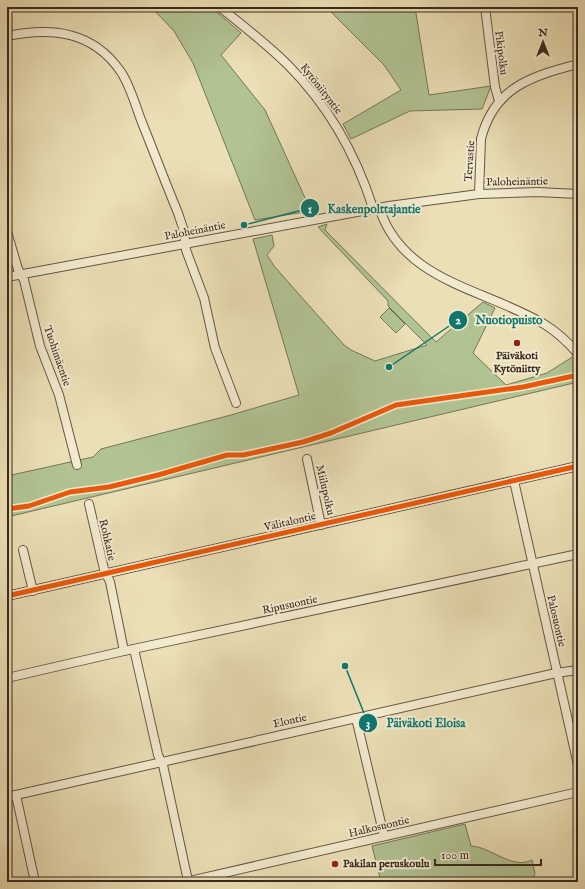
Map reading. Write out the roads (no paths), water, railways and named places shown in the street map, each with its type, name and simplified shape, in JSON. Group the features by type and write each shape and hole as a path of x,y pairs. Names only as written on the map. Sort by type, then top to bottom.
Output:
{"street":[{"name":"Kytöniityntie","path":"220,7 287,64 318,100 347,145 376,208 390,232 403,248 422,266 455,284 544,324 563,338 578,354"},
{"name":"Pikipolku","path":"484,7 495,87 499,101"},
{"path":"7,36 38,31 59,32 83,40 108,56 122,73 178,213 186,244 186,250 204,298 215,348 236,402"},
{"name":"Tervastie","path":"479,194 482,138 484,130 499,101 511,90 537,76 578,64"},
{"name":"Paloheinäntie","path":"7,277 376,208 479,194 537,192 578,194"},
{"name":"Tuohimäentie","path":"7,232 20,274 25,284 40,346 64,411 77,465"},
{"name":"Miilupolku","path":"307,460 322,525"},
{"name":"Välitalontie","path":"7,596 106,575 578,466"},
{"name":"Palosuontie","path":"514,481 556,673 578,765"},
{"name":"Rohkatie","path":"89,504 106,575 110,582 124,650"},
{"path":"23,550 33,591"},
{"name":"Ripusuontie","path":"7,678 124,650 578,554"},
{"path":"134,648 163,765 186,882"},
{"name":"Elontie","path":"7,797 556,673 578,670"},
{"path":"356,718 384,836"},
{"name":"Halkosuontie","path":"186,882 578,792"},
{"path":"16,795 35,882"}],"place":[{"name":"Kaskenpolttajantie","path":"244,225"},
{"name":"Päiväkoti Kytöniitty","path":"517,343"},
{"name":"Nuotiopuisto","path":"389,367"},
{"name":"Päiväkoti Eloisa","path":"345,666"},
{"name":"Pakilan peruskoulu","path":"335,864"}]}
